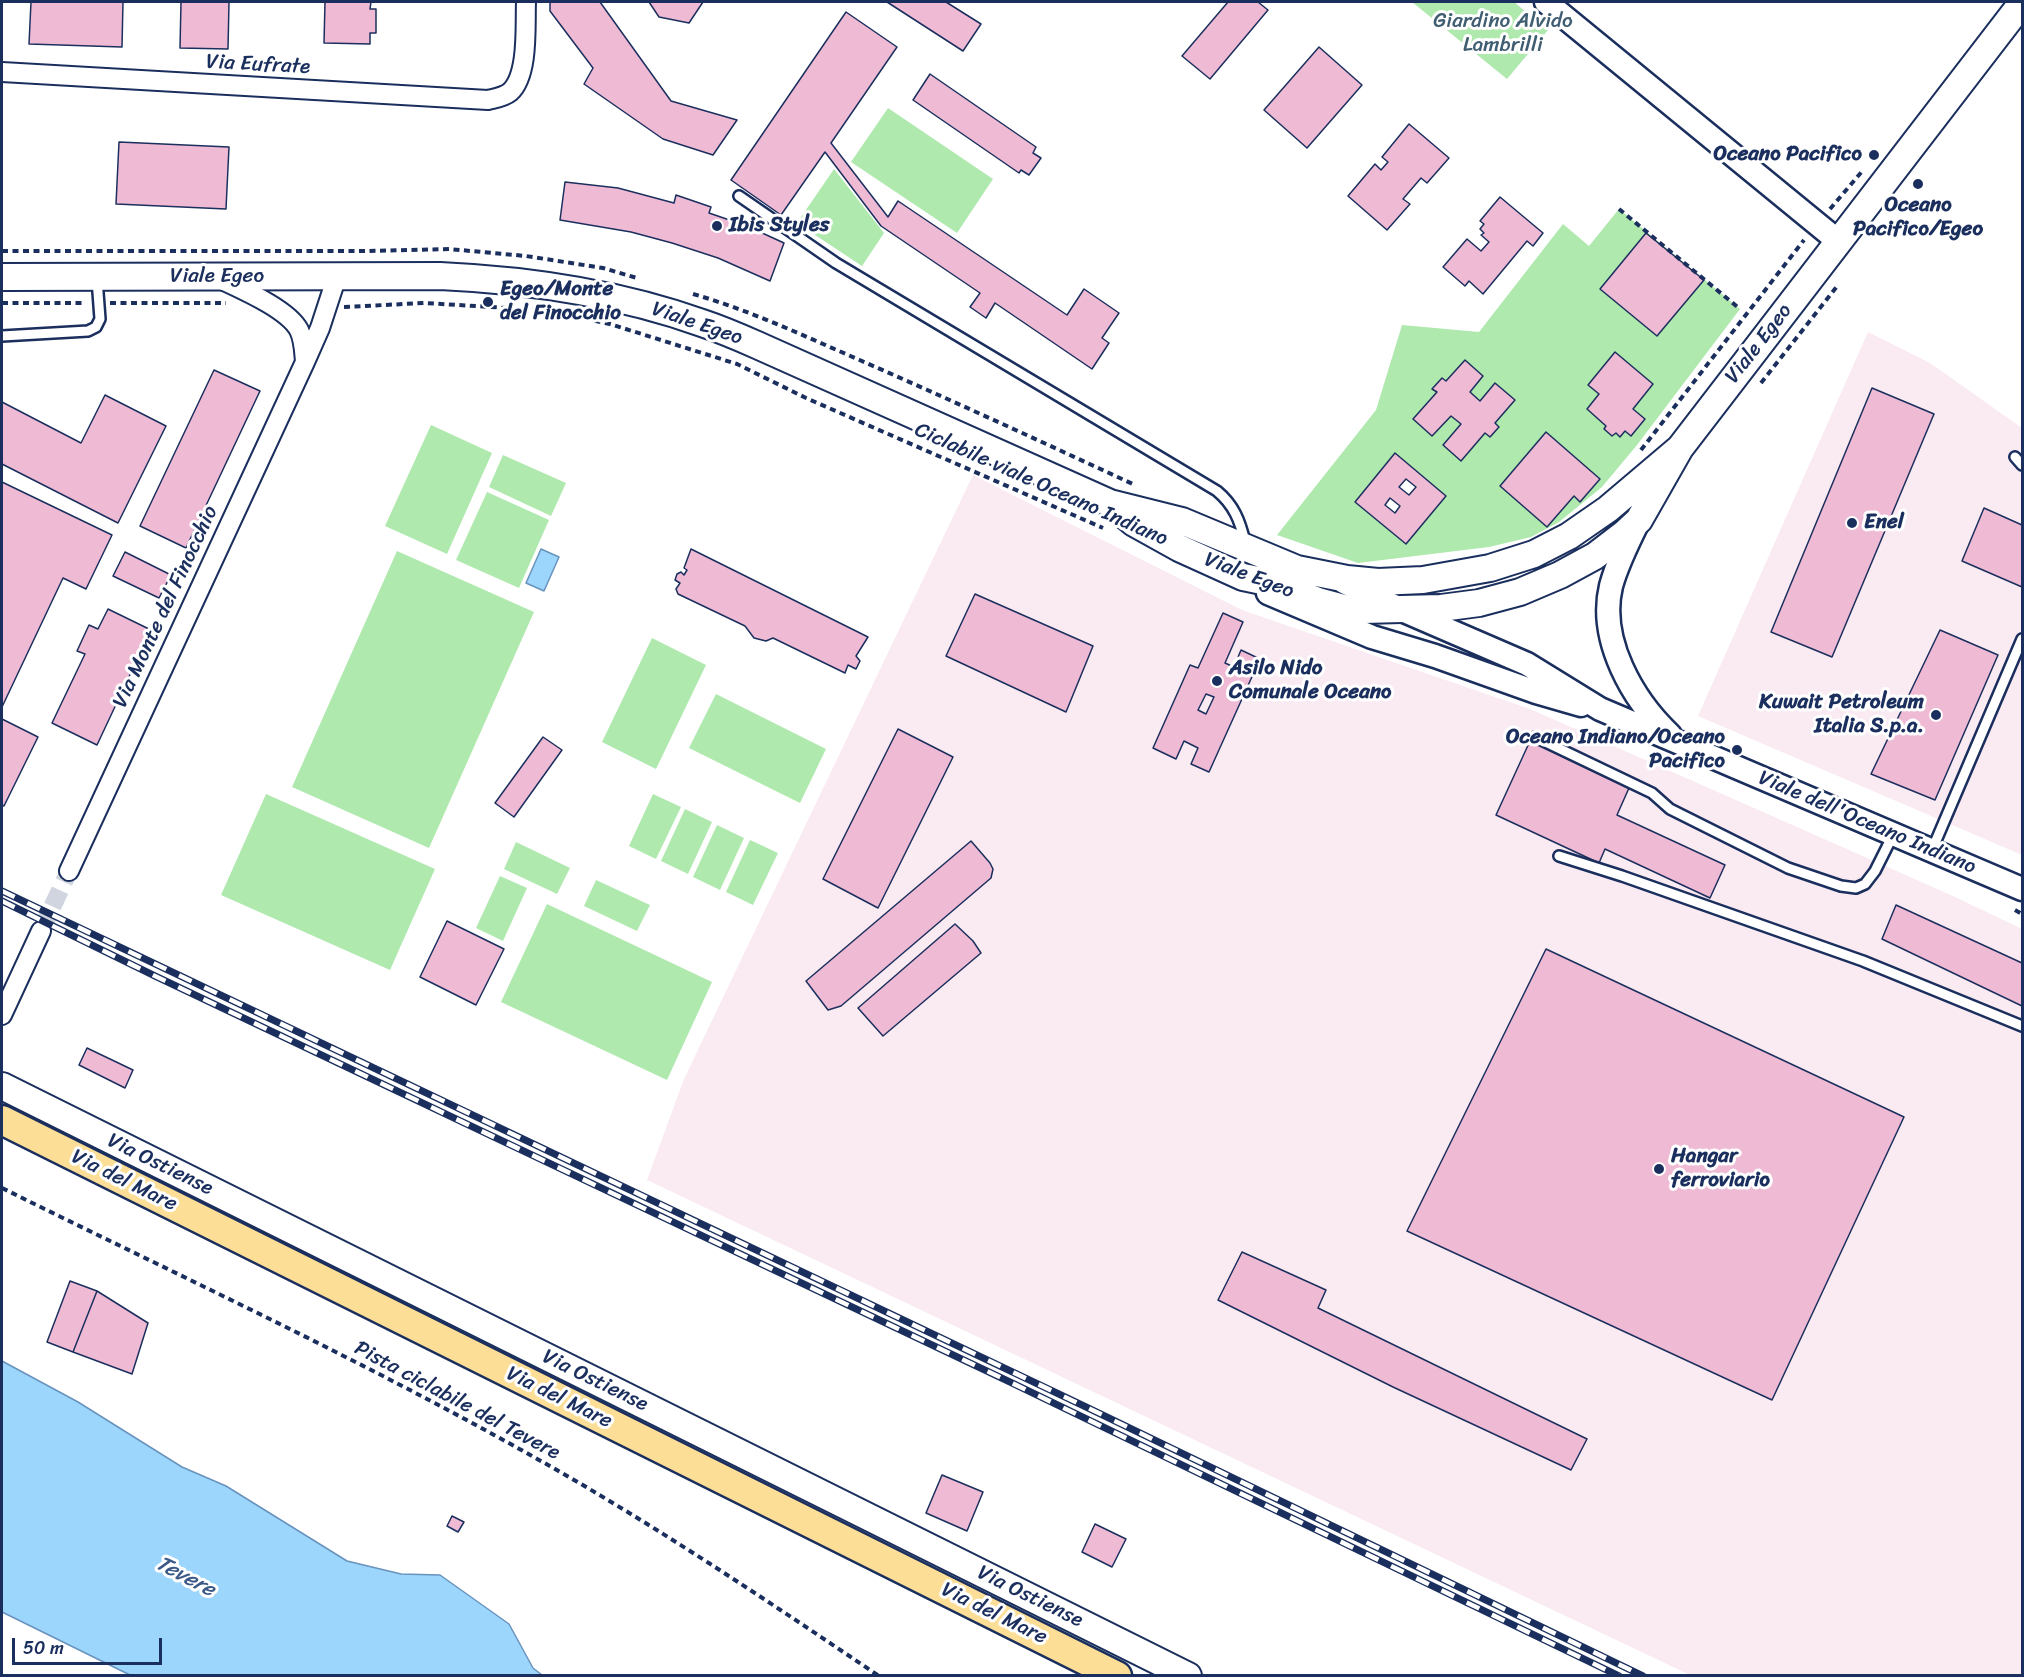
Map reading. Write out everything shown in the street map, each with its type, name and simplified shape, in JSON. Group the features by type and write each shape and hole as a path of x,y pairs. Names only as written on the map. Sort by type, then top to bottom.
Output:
{"main road":[{"name":"Viale Egeo","path":"1110,503 1128,519 1160,538 1243,577 1267,582 1335,606 1363,610 1402,610 1479,603 1531,588 1570,570 1594,556 1639,520 1680,448 2022,3"},
{"name":"Viale Egeo","path":"2,277 440,276 512,281 600,295 684,317 757,345 1110,503 1182,521 1297,569 1333,577 1378,582 1423,580 1506,564 1551,546 1621,500 1680,448"},
{"name":"Via Ostiense","path":"2,1086 1188,1676"},
{"name":"Via del Mare","path":"2,1120 1117,1676"}],"street":[{"name":"Via Eufrate","path":"2,72 470,100 496,98 510,92 522,71 526,2"},
{"path":"1546,2 1838,241"},
{"name":"Via Monte del Finocchio","path":"69,871 304,362 337,276"},
{"path":"215,277 265,302 292,321 298,328 303,343 304,362"},
{"name":"Viale dell'Oceano Indiano","path":"1639,520 1611,585 1609,606 1611,626 1617,652 1629,684 1656,721 1678,743"},
{"name":"Viale dell'Oceano Indiano","path":"1243,577 1269,594 1372,637 1544,694 1600,709"},
{"name":"Viale Egeo","path":"1333,577 1402,610"},
{"path":"1402,610 1407,598 1423,580"},
{"name":"Viale dell'Oceano Indiano","path":"1435,656 1408,632 1403,623 1402,610 1527,664 1600,709 1932,850 2017,899"},
{"path":"2,1015 41,932"}],"lane":[{"path":"739,196 836,263 1217,491 1229,501 1237,516 1246,549"},
{"path":"2,336 88,331 96,327 100,319 97,276"},
{"path":"2014,457 2022,465"},
{"path":"1932,850 2022,639"},
{"path":"1535,737 1652,793 1670,809 1788,868 1841,886 1856,888 1865,884 1875,871 1893,835"},
{"path":"1559,856 1863,961 2022,1026"}],"path":[{"path":"1619,209 1740,309"},
{"path":"2,251 449,249 526,256 603,268 647,281"},
{"path":"1634,459 1790,259"},
{"path":"1755,391 1838,285"},
{"path":"690,293 740,308 980,412 1145,489"},
{"path":"2,303 233,304"},
{"name":"Ciclabile viale Oceano Indiano","path":"327,306 356,307 424,303 530,309 610,324 737,364 806,398 1111,531"},
{"path":"2017,899 2022,914"},
{"name":"Pista ciclabile del Tevere","path":"2,1188 277,1324 493,1435 582,1485 684,1547 879,1676"}],"shaded area":[{"path":"1868,332 1930,363 2022,428 2022,855 1698,716"},
{"path":"973,475 1242,610 1530,709 1953,896 2022,929 2022,1675 1690,1675 647,1180 684,1079"}],"green space":[{"name":"Giardino Alvido Lambrilli","path":"1412,2 1514,2 1548,30 1507,79"},
{"path":"888,108 993,179 957,233 851,162"},
{"path":"834,169 884,233 862,266 797,223"},
{"path":"1619,209 1740,309 1637,445 1602,487 1559,522 1531,537 1489,547 1358,563 1277,535 1376,410 1402,325 1479,332 1563,224 1589,246","holes":["1395,454 1446,496 1406,544 1355,502"]},
{"path":"431,425 492,453 447,554 385,526"},
{"path":"503,455 566,483 551,516 489,487"},
{"path":"487,492 549,520 519,588 456,560"},
{"path":"397,551 534,612 429,848 292,787"},
{"path":"652,638 706,665 656,769 602,742"},
{"path":"716,694 826,749 800,803 689,748"},
{"path":"266,794 435,869 390,970 221,895"},
{"path":"653,794 681,807 656,859 629,846"},
{"path":"685,809 712,822 688,874 661,861"},
{"path":"717,825 744,838 720,890 693,877"},
{"path":"750,840 778,853 753,905 726,892"},
{"path":"516,842 570,868 557,894 504,869"},
{"path":"500,876 527,888 503,941 476,928"},
{"path":"596,880 650,905 637,931 584,906"},
{"path":"547,904 712,982 667,1080 501,1002"}],"water":[{"path":"541,549 559,557 544,591 526,583"},
{"name":"Tevere","path":"2,1361 78,1402 182,1467 226,1486 347,1561 401,1574 440,1575 509,1624 533,1668 542,1675 130,1675 2,1612"}],"building":[{"path":"31,2 123,2 122,47 29,44"},
{"path":"181,2 229,2 228,49 180,48"},
{"path":"325,2 371,2 370,9 376,9 376,33 370,33 370,44 324,43"},
{"path":"550,2 600,2 671,101 737,120 713,155 663,139 584,84 593,68 550,11"},
{"path":"649,2 703,2 689,23 659,17"},
{"path":"887,2 946,2 981,24 963,51"},
{"path":"1228,2 1258,2 1268,10 1210,79 1182,56"},
{"path":"846,12 897,47 831,143 888,217 898,201 1067,315 1084,289 1119,313 1102,338 1109,343 1092,369 995,303 986,318 970,307 980,293 881,226 825,152 781,215 731,180"},
{"path":"1319,47 1362,85 1307,148 1264,110"},
{"path":"930,74 1036,147 1033,153 1041,158 1029,175 1021,170 1019,173 913,100"},
{"path":"1409,124 1449,158 1427,183 1421,178 1403,199 1410,204 1387,230 1348,196 1375,164 1381,170 1388,162 1382,157"},
{"path":"119,142 229,147 226,209 116,204"},
{"path":"565,182 618,188 674,203 676,195 711,207 709,213 747,226 784,243 770,281 718,258 672,243 631,232 560,220"},
{"path":"1500,197 1543,233 1533,246 1527,241 1483,294 1469,281 1465,286 1443,267 1467,239 1481,251 1489,242 1481,235 1484,233 1480,229 1484,224 1480,221"},
{"path":"1646,233 1704,280 1657,336 1600,289"},
{"path":"1615,352 1653,384 1633,409 1645,419 1631,436 1625,431 1620,437 1616,433 1612,436 1604,429 1606,426 1587,409 1599,394 1588,385"},
{"path":"1465,360 1483,376 1470,392 1480,401 1495,383 1515,400 1495,423 1499,427 1490,437 1485,433 1461,461 1443,445 1461,424 1451,416 1432,436 1413,419 1437,392 1432,389 1442,378 1446,381"},
{"path":"214,370 260,391 186,548 140,526"},
{"name":"Enel","path":"1872,388 1934,414 1832,657 1771,632"},
{"path":"105,395 166,426 118,523 2,464 2,402 81,443"},
{"path":"1546,432 1600,479 1580,502 1574,496 1547,527 1500,486"},
{"path":"1395,453 1446,496 1406,544 1355,502","holes":["1406,479 1416,487 1409,495 1399,487","1390,498 1400,506 1395,513 1385,505"]},
{"path":"2,482 112,535 86,589 63,578 2,707"},
{"path":"1984,508 2022,525 2022,587 1962,561"},
{"path":"691,549 868,637 856,656 860,661 856,669 848,665 845,673 773,638 766,641 754,638 745,626 678,594 676,589 680,583 675,580 677,574 681,572 684,575 687,570 684,568"},
{"path":"125,552 171,575 159,598 113,576"},
{"path":"975,594 1093,646 1066,712 946,656"},
{"path":"108,609 151,630 97,745 52,723 85,654 77,651 89,625 98,629"},
{"name":"Asilo Nido Comunale Oceano","path":"1223,613 1243,622 1225,663 1234,667 1241,650 1260,659 1209,772 1191,764 1198,748 1184,741 1176,759 1153,748 1190,665 1198,668","holes":["1206,694 1214,697 1206,714 1198,710"]},
{"name":"Kuwait Petroleum Italia S.p.a.","path":"1940,630 1998,655 1935,800 1871,774"},
{"path":"2,719 38,737 4,806 2,805"},
{"path":"898,729 953,757 878,908 823,879"},
{"path":"543,737 562,750 514,817 495,803"},
{"path":"1530,741 1629,788 1617,815 1725,865 1710,898 1605,849 1599,863 1496,815"},
{"path":"971,841 990,863 993,869 991,878 841,1006 828,1010 806,981"},
{"path":"1896,905 2022,963 2022,1006 1882,939"},
{"path":"447,921 504,949 476,1005 420,977"},
{"path":"955,924 973,941 981,953 883,1036 858,1008"},
{"name":"Hangar ferroviario","path":"1546,949 1904,1117 1772,1400 1407,1231"},
{"path":"87,1048 133,1070 125,1088 79,1065"},
{"path":"1242,1252 1326,1290 1318,1308 1587,1439 1571,1470 1393,1387 1218,1300"},
{"path":"70,1281 97,1291 73,1352 47,1342"},
{"path":"97,1291 148,1323 132,1374 73,1352"},
{"path":"942,1475 983,1492 967,1531 926,1513"},
{"path":"452,1516 464,1522 458,1532 447,1526"},
{"path":"1095,1524 1126,1539 1112,1567 1082,1552"}],"tunnel":[{"path":"41,931 69,871"}],"railway":[{"path":"2,891 1084,1406 1643,1676"},
{"path":"2,901 1010,1382 1619,1676"}],"place":[{"name":"Oceano Pacifico","path":"1874,155"},
{"name":"Oceano Pacifico/Egeo","path":"1918,184"},
{"name":"Ibis Styles","path":"717,226"},
{"name":"Egeo/Monte del Finocchio","path":"488,302"},
{"name":"Enel","path":"1852,523"},
{"name":"Asilo Nido Comunale Oceano","path":"1217,681"},
{"name":"Kuwait Petroleum Italia S.p.a.","path":"1936,715"},
{"name":"Oceano Indiano/Oceano Pacifico","path":"1737,750"},
{"name":"Hangar ferroviario","path":"1659,1169"}]}
